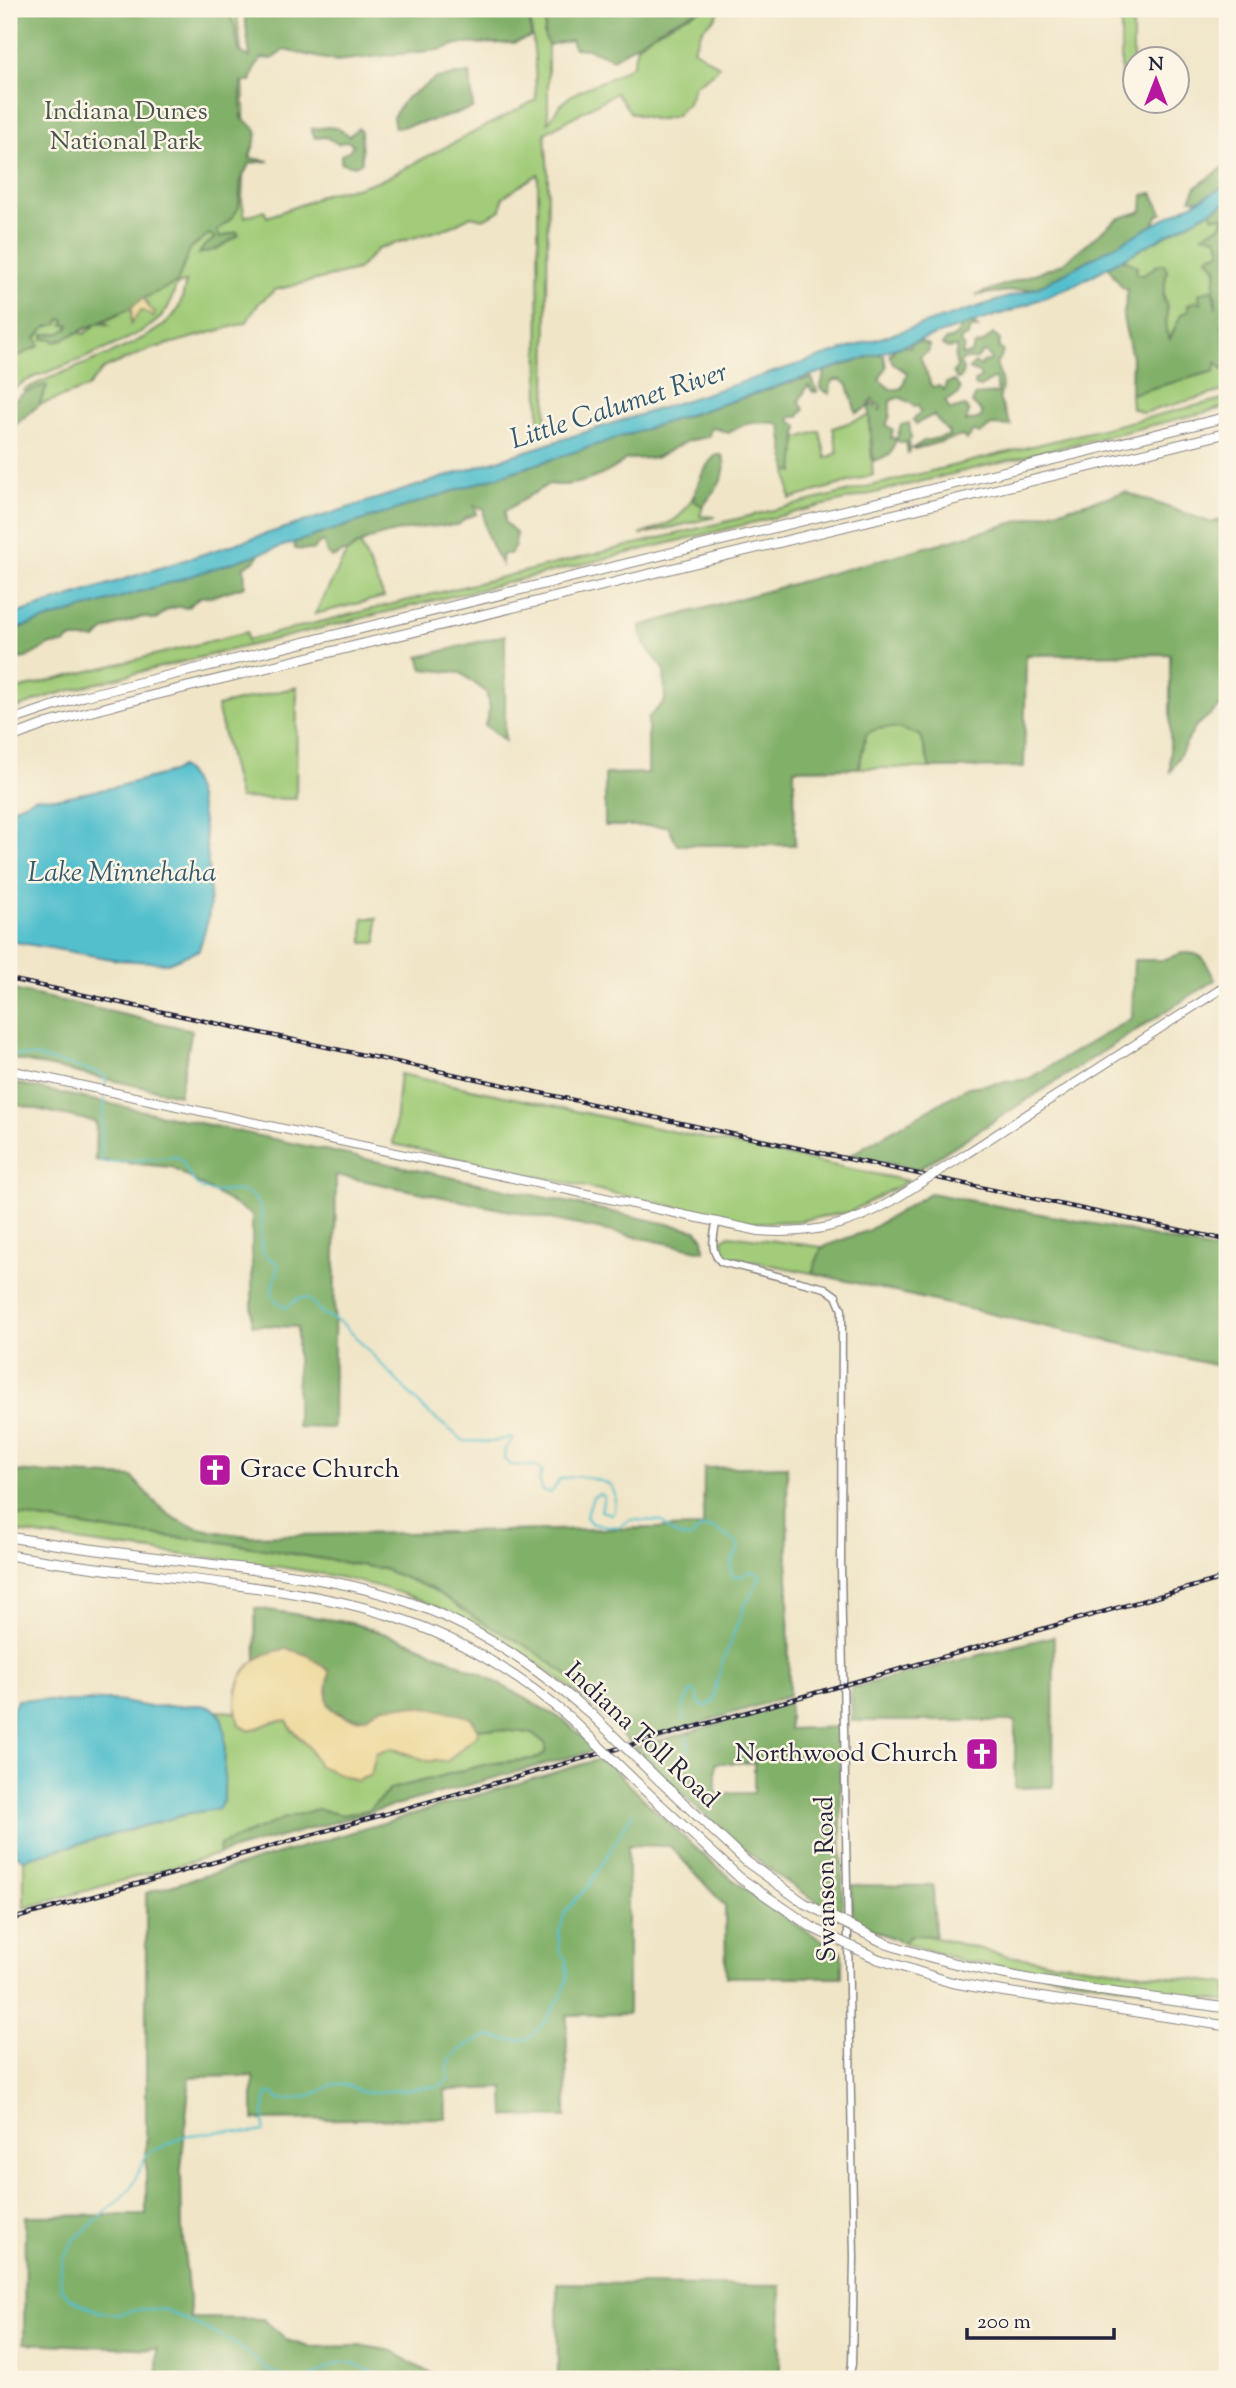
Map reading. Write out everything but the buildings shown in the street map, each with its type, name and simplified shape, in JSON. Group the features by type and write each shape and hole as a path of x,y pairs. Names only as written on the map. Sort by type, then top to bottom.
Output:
{"highway":[{"path":"9,721 109,690 1227,417"},
{"path":"9,738 57,721 126,702 1227,433"},
{"name":"Indiana Toll Road","path":"9,1537 296,1575 382,1594 445,1617 534,1668 591,1714 747,1862 804,1903 887,1944 925,1957 990,1972 1227,2008"},
{"name":"Indiana Toll Road","path":"9,1555 306,1595 379,1611 430,1630 473,1650 529,1686 569,1718 740,1878 813,1928 878,1959 950,1982 1227,2026"}],"main road":[{"path":"9,1070 716,1223 767,1232 811,1231 859,1219 892,1201 1227,985"}],"street":[{"name":"Swanson Road","path":"716,1223 712,1249 721,1262 820,1287 836,1296 842,1310 841,1577 849,2126 854,2258 852,2364 849,2379"}],"green space":[{"path":"9,9 236,9 243,64 245,146 242,201 245,217 264,210 267,217 324,194 386,178 536,100 535,58 529,9 537,9 546,22 544,35 548,45 548,124 566,100 633,64 637,46 650,35 700,9 720,9 716,17 703,28 693,49 719,66 694,86 688,103 675,116 657,120 631,113 616,93 545,133 548,174 546,424 539,436 538,174 503,197 501,210 483,219 471,216 450,227 379,248 357,270 275,290 259,303 246,323 151,349 103,369 87,388 39,405 47,386 24,393 24,390 40,382 124,348 159,328 178,309 186,282 176,286 165,312 150,326 110,347 31,379 9,394","holes":["145,300 153,316 141,310 132,321 132,309 129,309 104,320 109,325 98,323 84,334 74,334"]},
{"name":"Indiana Dunes National Park","path":"9,9 227,9 235,27 239,52 250,57 244,9 529,9 531,37 513,43 458,44 439,50 335,61 284,50 272,59 262,58 251,81 241,82 241,118 257,132 250,158 269,161 250,163 241,179 239,207 233,217 217,231 220,237 237,232 239,235 217,249 199,254 203,247 215,238 209,234 190,249 177,283 144,298 129,309 59,341 43,339 43,335 60,333 68,328 69,324 63,325 65,320 61,319 58,324 46,327 35,339 38,340 39,346 10,360 9,365"},
{"path":"537,9 703,9 670,23 613,59 588,49 574,48 571,40 548,45 544,35 546,22"},
{"path":"1121,9 1133,9 1133,46 1121,46"},
{"path":"470,73 473,108 439,119 395,128 393,117 405,99 437,78"},
{"path":"338,128 349,136 358,128 361,131 362,162 355,166 341,163 341,155 350,150 353,144 347,141 338,144 326,137 315,138 311,129"},
{"path":"1227,165 1227,185 1201,200 1190,199 1196,187"},
{"path":"1152,193 1162,213 1157,216 1153,226 1037,288 976,295 1062,264 1117,219 1142,211 1143,195"},
{"path":"1227,202 1227,321 1222,324 1225,371 1216,362 1215,371 1131,394 1132,357 1123,318 1128,290 1122,287 1108,267 1122,259 1137,266 1136,274 1144,275 1156,266 1164,264 1167,270 1163,297 1167,307 1166,331 1170,339 1181,314 1188,311 1188,305 1195,301 1201,303 1198,294 1212,289 1216,308 1216,270 1207,257 1221,252 1218,238 1203,235 1220,226 1225,217 1213,217 1212,210"},
{"path":"1212,210 1214,217 1225,216 1220,226 1205,235 1218,238 1221,252 1207,257 1216,270 1216,312 1212,289 1199,294 1201,303 1178,321 1170,340 1166,331 1167,307 1156,266 1144,276 1136,274 1137,266 1122,259"},
{"path":"965,317 978,328 972,328 968,337 963,337 960,342 964,346 962,355 971,354 975,345 983,343 993,334 1000,340 999,348 1003,351 996,363 1002,386 999,399 1011,426 991,425 980,434 973,431 967,440 962,436 915,449 913,448 924,441 949,436 949,433 933,415 916,424 913,420 921,412 918,405 914,407 899,397 890,401 890,416 886,425 893,430 891,438 897,438 901,425 909,423 910,451 908,453 906,442 896,440 890,455 873,461 869,408 872,404 880,410 881,406 872,399 867,408 856,413 848,385 841,380 831,383 830,394 820,389 825,371 878,354 884,355 886,367 879,380 891,389 902,388 907,373 893,363 889,354 894,349 910,347 911,343 919,341 929,345 929,351 920,357 932,387 939,386 944,390 946,383 955,381 960,389 958,395 945,401 950,410 965,406 969,412 966,422 980,418 983,413 972,403 976,395 998,393 995,378 980,387 974,385 974,381 981,378 979,373 969,369 975,363 981,366 983,362 991,359 987,352 977,359 965,359 960,363 963,370 961,378 957,379 953,372 957,367 957,347 947,348 942,345 957,335"},
{"path":"1227,321 1227,390 1143,413 1132,408 1131,394 1215,371 1216,361 1224,371 1226,356 1222,324"},
{"path":"812,378 817,392 813,392 808,386 799,401 804,410 798,417 790,417 790,421 798,426 794,472 787,470 781,427 778,423 746,424 729,433 712,427 708,437 688,441 655,458 626,459 610,470 579,483 549,484 505,511 505,522 516,533 515,546 510,554 502,554 502,565 488,538 484,509 474,506 477,514 458,525 416,528 385,534 332,558 327,554 324,543 320,543 313,550 295,549 294,542 795,381"},
{"path":"47,386 39,405 9,430 9,404 24,393"},
{"path":"1227,398 1227,407 128,675 49,696 9,711 9,691 247,632 247,640"},
{"path":"871,415 869,423 873,475 790,499 787,470 794,471 798,438 820,431 826,458 838,453 833,428"},
{"path":"716,455 722,455 723,476 703,506 694,501 696,489 704,470"},
{"path":"1125,492 1212,523 1227,516 1227,703 1195,727 1170,773 1170,654 1026,655 1024,767 930,768 921,736 900,729 886,728 866,734 859,768 794,769 795,845 677,845 668,826 605,826 605,774 648,773 648,718 665,701 664,669 644,644 640,626"},
{"path":"695,493 695,501 703,506 700,516 715,517 640,535 673,521 685,511"},
{"path":"360,544 384,597 315,614 347,552"},
{"path":"259,554 257,559 244,567 245,586 213,596 200,597 187,608 170,609 156,620 142,617 117,625 96,639 70,639 64,644 49,645 26,658 9,660 9,631"},
{"path":"505,635 505,741 485,725 490,708 486,692 461,673 423,669 419,657"},
{"path":"297,687 296,799 239,798 217,706"},
{"path":"878,727 899,728 921,736 930,768 859,768 866,733"},
{"path":"363,918 377,918 377,943 363,943"},
{"path":"1183,953 1200,956 1215,980 917,1170 850,1155 968,1087 1028,1079 1132,1018 1134,960 1162,960"},
{"path":"9,989 192,1030 179,1095 9,1058"},
{"path":"400,1074 908,1181 850,1212 797,1221 747,1223 393,1144"},
{"path":"9,1082 696,1230 703,1237 704,1251 336,1175 333,1428 297,1427 297,1327 252,1325 252,1215 171,1167 95,1160 96,1122 9,1103"},
{"path":"930,1193 1110,1227 1227,1253 1227,1368 812,1273 822,1247 867,1231"},
{"path":"729,1235 822,1247 812,1273 722,1255 723,1239"},
{"path":"787,1466 789,1696 631,1744 602,1715 585,1688 533,1650 477,1619 432,1589 383,1569 215,1541 120,1532 9,1514 9,1471 132,1477 158,1505 184,1523 202,1529 250,1536 703,1527 704,1468"},
{"path":"9,1514 120,1532 215,1541 383,1569 432,1589 477,1619 533,1650 585,1688 602,1715 560,1680 492,1634 418,1599 345,1578 295,1569 13,1531 9,1530"},
{"path":"255,1608 352,1623 416,1644 485,1676 565,1721 596,1750 219,1854 220,1845 285,1818 318,1809 342,1815 368,1810 391,1789 488,1764 539,1758 545,1753 546,1744 532,1733 477,1728 471,1718 383,1707 365,1718 348,1717 333,1710 327,1700 329,1671 319,1664 302,1654 286,1650 267,1654 256,1660"},
{"path":"1054,1636 1053,1787 1015,1788 1015,1721 852,1721 851,1688"},
{"path":"789,1703 789,1729 839,1727 843,1916 785,1881 758,1861 634,1748","holes":["716,1763 754,1763 754,1793 716,1793"]},
{"path":"217,1711 236,1712 239,1725 250,1731 272,1722 287,1720 291,1729 308,1746 319,1766 370,1775 375,1754 391,1748 407,1755 477,1734 477,1728 532,1733 546,1744 545,1753 539,1758 488,1764 391,1789 368,1810 342,1815 318,1809 220,1845 219,1854 24,1908 24,1859 191,1813 218,1809 221,1716"},
{"path":"603,1758 715,1865 775,1911 842,1951 842,1977 726,1977 725,1906 670,1846 628,1845 628,2014 567,2015 566,2117 505,2116 504,2088 445,2090 446,2118 253,2120 253,2076 190,2077 181,2169 182,2230 191,2318 263,2319 287,2340 309,2347 364,2346 393,2351 414,2365 446,2379 157,2379 157,2349 24,2343 25,2216 146,2215 146,1893"},
{"path":"852,1885 933,1886 935,1936 911,1935 903,1943 851,1920"},
{"path":"920,1934 1008,1956 1227,1984 1227,2002 964,1961 903,1943 911,1935"},
{"path":"557,2283 781,2286 780,2370 769,2379 549,2379 558,2375"}],"sand":[{"path":"144,298 148,307 155,312 153,317 141,310 131,324 132,309 129,309"},
{"path":"288,1649 307,1655 329,1671 328,1704 342,1715 361,1718 382,1708 396,1706 429,1708 471,1718 478,1734 448,1761 428,1761 391,1748 376,1754 371,1775 357,1781 319,1766 308,1746 287,1720 272,1722 250,1731 239,1725 236,1697 243,1674 260,1657"}],"water":[{"path":"1227,185 1227,202 1075,285 1013,310 172,582 9,631 9,616 1037,288"},
{"name":"Lake Minnehaha","path":"180,767 189,775 196,790 208,859 209,913 199,950 168,963 118,960 9,941 9,810 36,797 59,798 115,787 172,772"},
{"path":"18,1700 61,1702 111,1700 150,1707 212,1707 221,1716 225,1732 224,1800 218,1809 191,1813 24,1859 17,1855 13,1842 11,1710"}],"waterway":[{"path":"9,1054 37,1057 100,1073 106,1078 105,1088"},
{"path":"105,1093 102,1163 175,1157 182,1160 191,1178 201,1188 211,1192 241,1191 251,1195 261,1211 262,1250 267,1257 278,1263 272,1287 278,1302 286,1308 299,1298 308,1298 322,1313 343,1324 426,1411 464,1441 492,1442 510,1437 513,1439 505,1449 504,1459 510,1465 537,1466 542,1472 539,1479 543,1491 551,1493 560,1479 574,1477 611,1485 615,1495 614,1512 611,1514 601,1511 604,1496 599,1494 593,1497 586,1517 592,1524 618,1527 630,1520 662,1521 674,1534 691,1538 701,1528 714,1528 738,1544 738,1551 731,1566 732,1576 743,1576 751,1571 760,1575 759,1580 745,1605 726,1654 714,1700 707,1707 700,1704 696,1692 691,1691 684,1704 683,1720"},
{"path":"677,1766 689,1750 687,1736"},
{"path":"287,2379 269,2370 231,2341 166,2310 141,2309 119,2314 100,2312 71,2299 61,2289 60,2277 62,2262 73,2241 129,2191 147,2154 184,2136 220,2131 264,2131 267,2094 273,2093 279,2100 294,2099 339,2084 367,2093 440,2086 449,2078 450,2058 468,2044 488,2036 515,2041 528,2039 545,2022 563,1993 568,1975 566,1960 559,1950 559,1933 565,1912 590,1884 633,1812"},
{"path":"308,2379 346,2362 361,2366 383,2379"}],"railway":[{"path":"9,979 1227,1240"},
{"path":"9,1920 1227,1577"}],"place":[{"name":"Grace Church","path":"215,1470"},
{"name":"Northwood Church","path":"982,1754"}],"water label":[{"name":"Little Calumet River","path":"619,407"}]}
